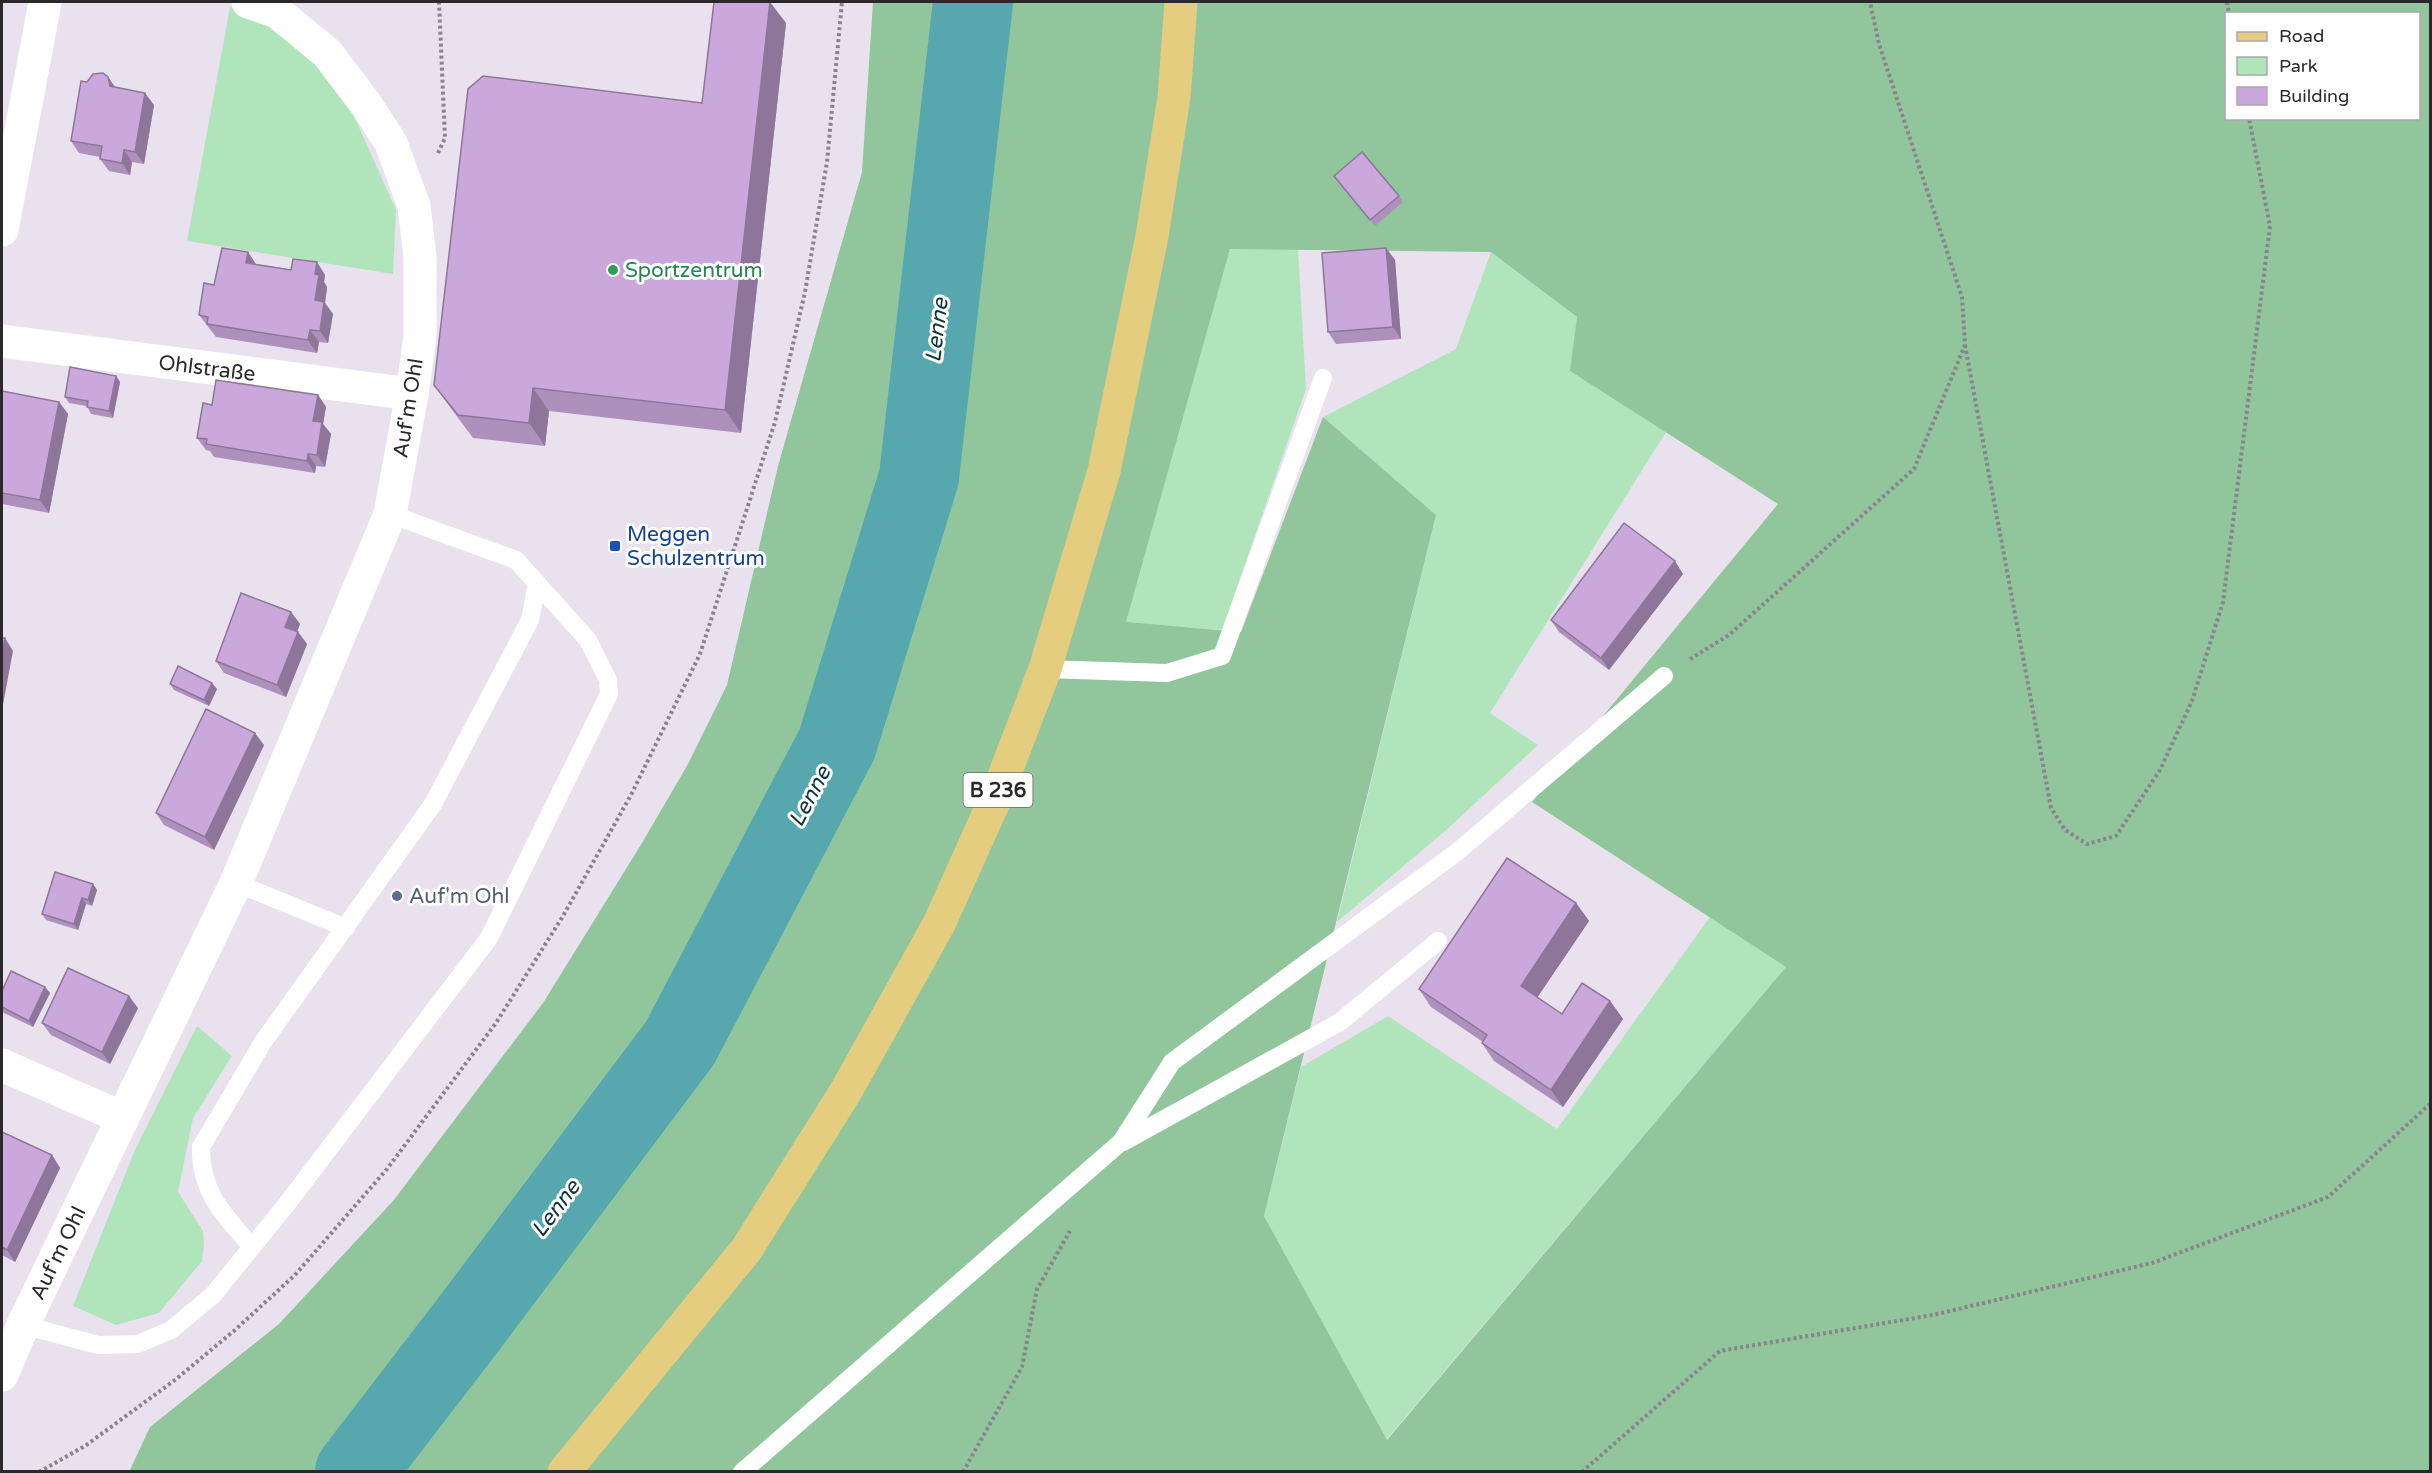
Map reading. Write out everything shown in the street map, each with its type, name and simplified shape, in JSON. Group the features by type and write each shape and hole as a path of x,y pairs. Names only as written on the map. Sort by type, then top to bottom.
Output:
{"main road":[{"name":"B 236","path":"564,1472 746,1250 846,1091 939,924 996,797 1045,669 1104,471 1152,236 1174,97 1181,2"}],"street":[{"name":"Auf'm Ohl","path":"2,1375 23,1324 236,883 390,514 412,394 420,336 420,257 414,206 391,143 365,103 327,53 277,12 248,2"},
{"path":"2,230 45,3"},
{"name":"Ohlstraße","path":"2,341 412,394"},
{"path":"2,1065 123,1118"}],"lane":[{"path":"1045,669 1167,673 1222,656 1323,378"},
{"path":"23,1324 98,1345 138,1344 171,1330 213,1295 489,938 609,694 608,680 588,640 516,560 390,514"},
{"path":"252,1247 212,1197 200,1167 201,1147 263,1042 433,804 530,620 537,583"},
{"path":"1121,1142 1172,1062 1457,852 1664,676"},
{"path":"236,883 346,928"},
{"path":"742,1472 1121,1142 1340,1022 1438,941"}],"path":[{"path":"414,206 445,138 439,2"},
{"path":"1870,2 1879,44 1962,297 1965,345 2051,808 2066,830 2087,844 2116,836 2160,770 2192,701 2223,602 2270,226 2249,120"},
{"path":"1664,676 1729,635 1914,469 1965,345"},
{"path":"1582,1472 1720,1351 1933,1315 2152,1263 2328,1197 2430,1104"},
{"path":"963,1472 1022,1367 1036,1289 1070,1230"}],"green space":[{"path":"873,2 2430,2 2430,1471 129,1472 150,1427 279,1324 393,1201 543,1003 688,764 727,685 778,466 862,172","holes":["1230,249 1491,252 1577,317 1570,371 1778,504 1532,802 1786,967 1387,1440 1264,1216 1436,515 1323,417 1241,632 1126,622"]},
{"path":"230,7 280,28 341,87 396,210 393,274 187,241"},
{"path":"1230,249 1298,249 1306,389 1222,630 1125,623"},
{"path":"1491,252 1577,317 1571,371 1666,432 1490,713 1538,745 1444,832 1337,922 1436,515 1323,417 1456,349"},
{"path":"1710,917 1787,966 1386,1440 1264,1216 1301,1067 1388,1016 1557,1129"},
{"path":"197,1026 232,1056 193,1118 178,1192 203,1231 202,1261 159,1313 116,1325 73,1306 134,1152"}],"building":[{"name":"Sportzentrum","path":"714,2 770,2 725,410 533,388 529,423 458,415 434,385 468,89 483,76 702,103"},
{"path":"103,73 108,77 110,86 145,93 135,152 124,150 122,163 100,159 102,146 71,141 81,81 87,82 93,74"},
{"path":"1362,152 1399,196 1370,220 1334,176"},
{"path":"222,248 248,252 246,263 291,270 293,259 317,262 315,274 319,275 315,300 324,302 320,331 310,330 308,340 207,324 208,317 199,315 204,283 214,285"},
{"path":"1386,248 1393,327 1328,332 1322,253"},
{"path":"70,367 116,376 109,411 87,407 88,401 65,397"},
{"path":"216,380 318,395 313,421 322,422 317,455 308,454 307,461 206,444 207,439 197,438 203,403 212,405"},
{"path":"2,391 59,402 40,500 2,493"},
{"path":"1624,523 1675,561 1601,658 1551,620"},
{"path":"241,593 291,612 285,627 298,632 277,685 216,661"},
{"path":"2,638 5,638 2,654"},
{"path":"178,666 212,683 204,700 170,684"},
{"path":"206,709 255,733 205,837 156,813"},
{"path":"1507,858 1576,903 1521,986 1562,1014 1582,983 1610,1001 1551,1090 1482,1043 1487,1035 1419,989"},
{"path":"55,872 93,884 88,900 82,898 74,924 42,914"},
{"path":"68,968 129,996 102,1052 42,1023"},
{"path":"11,971 45,987 29,1021 2,1007 2,991"},
{"path":"2,1132 52,1155 7,1250 2,1247"}],"waterway":[{"name":"Lenne","path":"355,1472 680,1043 837,744 919,477 973,2"}],"place":[{"name":"Sportzentrum","path":"613,270"},
{"name":"Meggen Schulzentrum","path":"615,546"},
{"name":"Auf'm Ohl","path":"397,896"}]}
